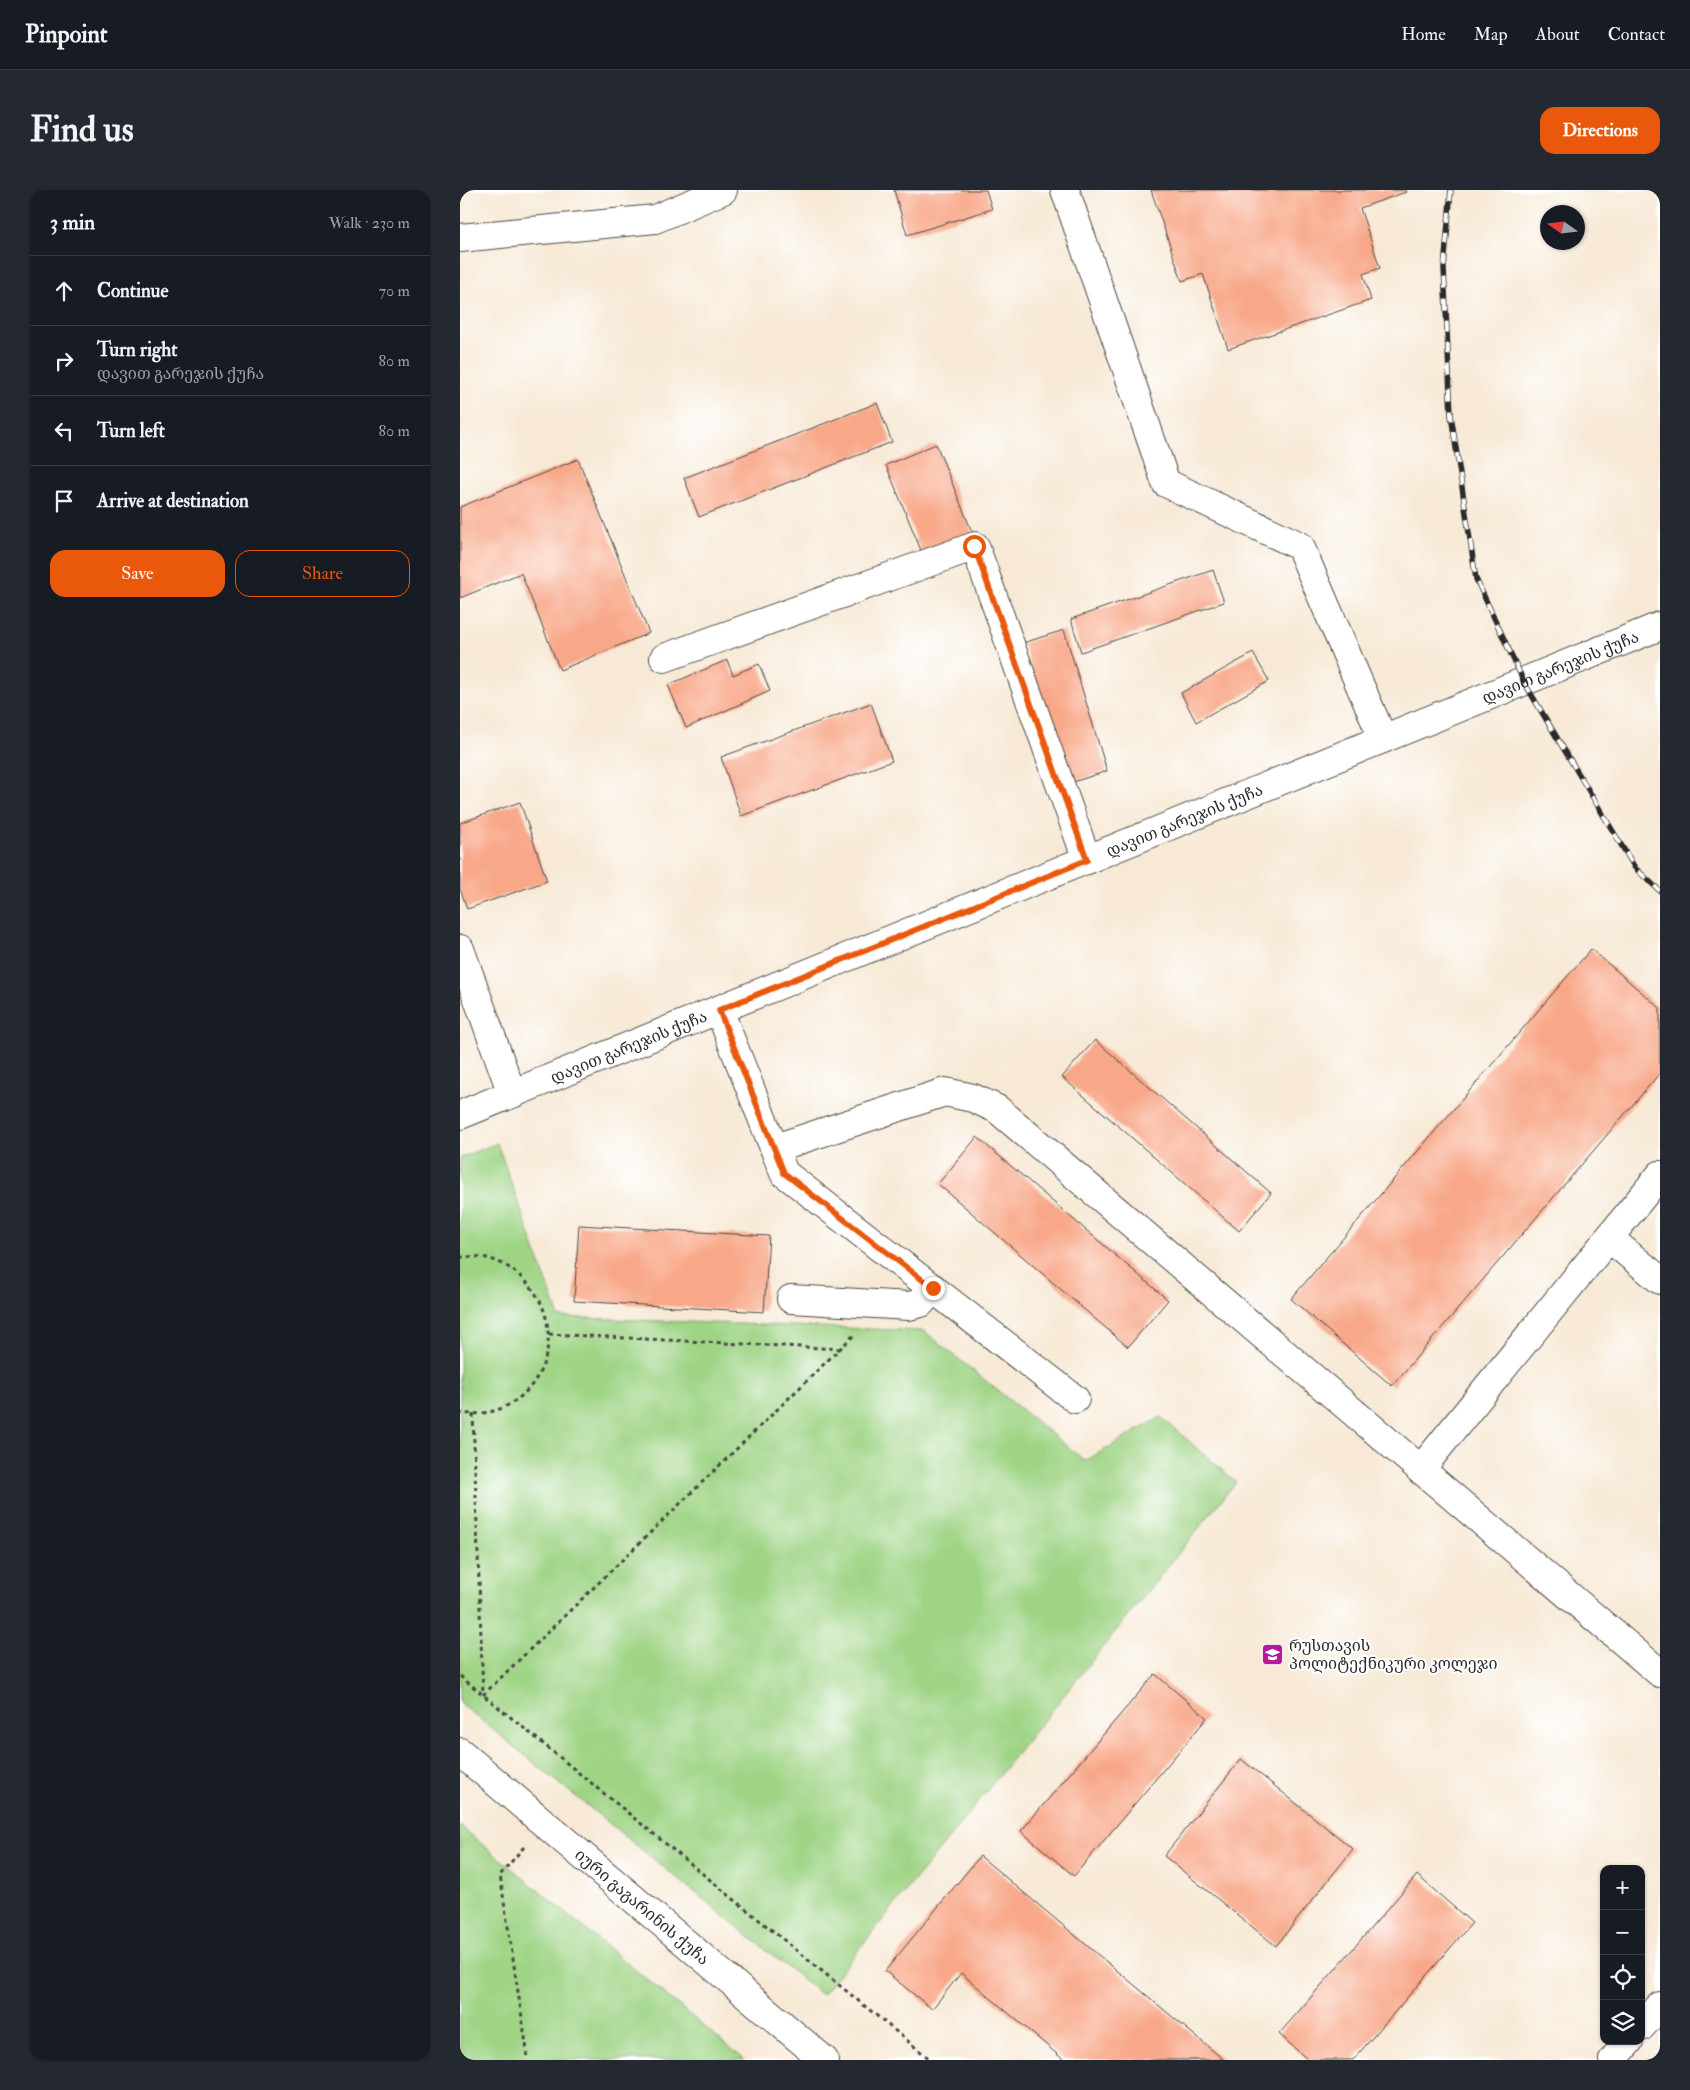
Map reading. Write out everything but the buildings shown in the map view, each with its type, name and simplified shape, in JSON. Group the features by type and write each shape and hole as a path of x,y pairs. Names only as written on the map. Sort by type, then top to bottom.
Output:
{"street":[{"path":"460,238 655,219 723,190"},
{"path":"1065,190 1166,483 1300,546 1383,739"},
{"path":"664,658 974,546 1087,860"},
{"name":"დავით გარეჯის ქუჩა","path":"460,1115 1660,626"},
{"path":"460,949 512,1094"},
{"path":"719,1010 784,1173 1075,1399"},
{"path":"775,1148 945,1092 973,1098 997,1109 1660,1673"},
{"path":"1420,1470 1660,1175"},
{"path":"1609,1238 1660,1280"},
{"path":"791,1299 909,1306 921,1303 933,1288"},
{"name":"იური გაგარინის ქუჩა","path":"460,1752 824,2060"},
{"path":"1645,2023 1660,2006"},
{"path":"1613,2060 1626,2045"}],"path":[{"path":"460,1257 487,1258 511,1268 531,1285 544,1308 550,1334 546,1358 535,1380 519,1398 497,1410 473,1414 460,1413"},
{"path":"483,1695 841,1349 883,1304"},
{"path":"550,1334 841,1349"},
{"path":"473,1414 483,1695"},
{"path":"460,1676 931,2060"},
{"path":"526,2060 527,2050 500,1875 544,1823"}],"green space":[{"path":"497,1143 559,1317 924,1331 1085,1461 1161,1417 1236,1482 822,1995 460,1703 460,1158"},
{"path":"460,1826 745,2060 460,2060"}],"railway":[{"path":"1451,190 1444,268 1451,415 1476,579 1524,682 1635,868 1660,891"}],"place":[{"name":"რუსთავის პოლიტექნიკური კოლეჯი","path":"1273,1654"}],"route":[{"path":"933,1288 784,1173 719,1010 1087,860 974,546"}]}
